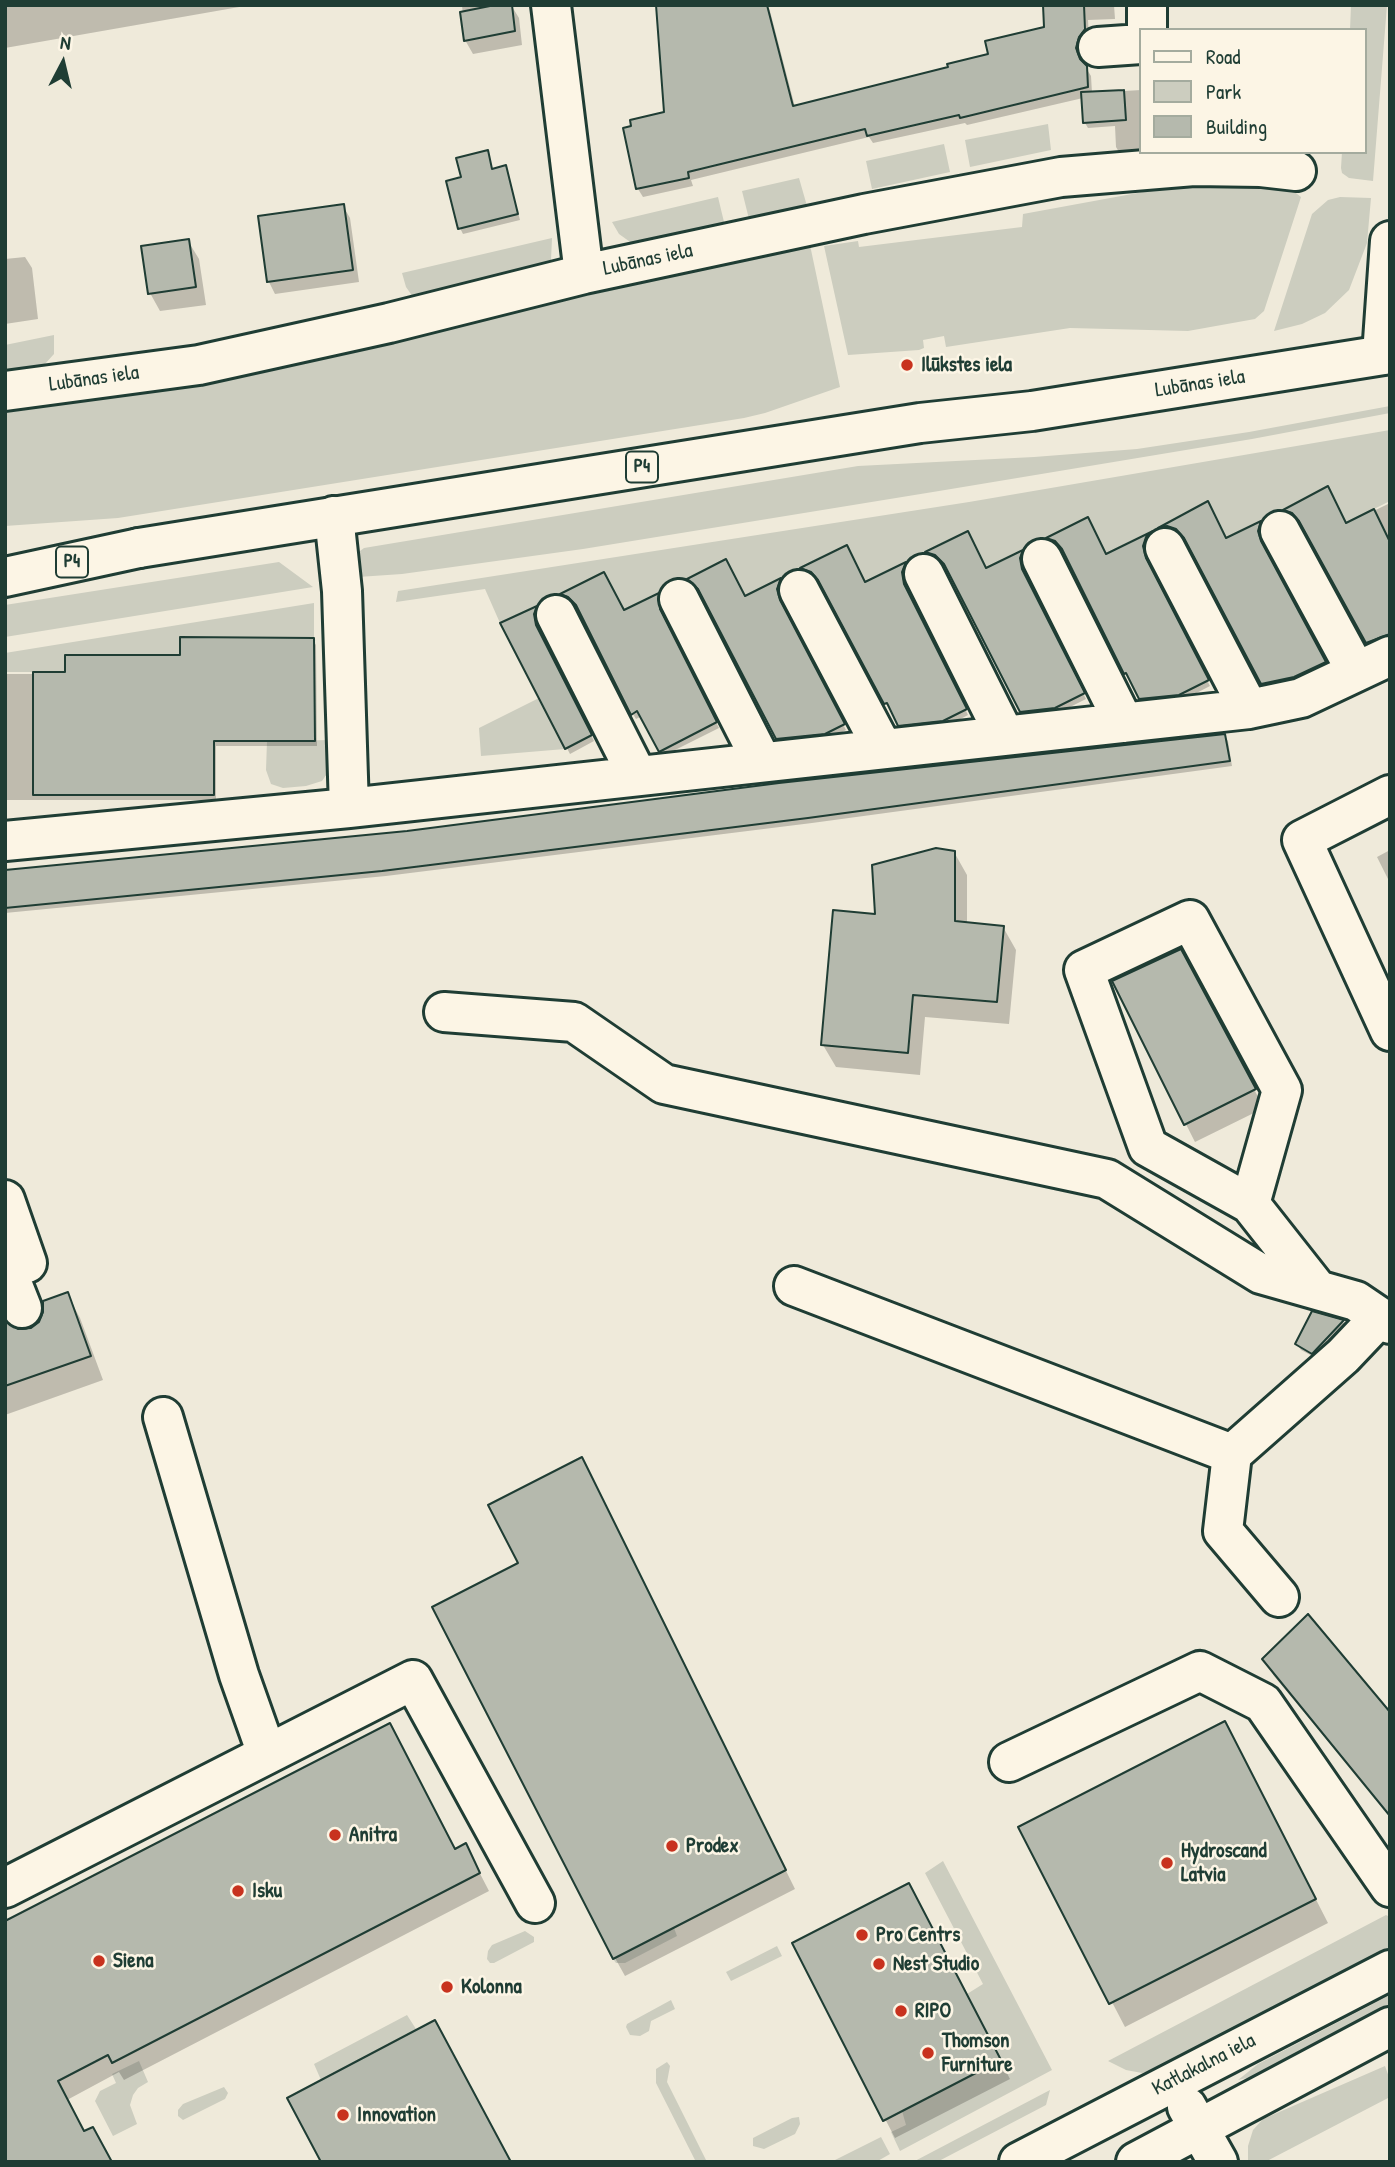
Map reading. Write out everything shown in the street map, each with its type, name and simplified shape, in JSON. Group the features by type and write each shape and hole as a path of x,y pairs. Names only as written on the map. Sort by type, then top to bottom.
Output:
{"main road":[{"path":"551,5 583,274"},
{"path":"1147,5 1147,28"},
{"path":"1098,47 1140,44"},
{"name":"Lubānas iela","path":"5,391 199,365 389,323 583,274 964,194 1061,177 1172,160 1296,171"},
{"path":"1386,354 1390,240"},
{"name":"Lubānas iela","path":"5,577 139,548 334,516 920,423 1032,411 1386,354"},
{"path":"334,516 342,591 349,808"},
{"path":"5,841 349,808 1124,723 1249,709 1301,698 1373,664 1280,531"},
{"name":"Lubānas iela","path":"5,548 139,548"},
{"path":"1165,548 1249,709"},
{"path":"1042,559 1124,723"},
{"path":"924,574 1005,736"},
{"path":"799,590 883,749"},
{"path":"679,599 762,762"},
{"path":"556,615 637,775"},
{"path":"1390,795 1302,840 1390,1031"},
{"path":"1250,1204 1282,1090 1190,920 1084,970 1148,1147 1250,1204 1317,1289"},
{"path":"444,1012 574,1022 664,1084 1107,1179 1261,1274 1356,1301 1385,1320 1232,1454 1223,1531 1279,1597"},
{"path":"5,1200 22,1308"},
{"path":"794,1286 1232,1454"},
{"path":"163,1418 239,1675 267,1754"},
{"path":"1009,1762 1199,1671 1263,1703 1390,1887"},
{"path":"5,1888 413,1679 534,1903"},
{"name":"Katlakalna iela","path":"1019,2162 1390,1970"},
{"path":"1136,2162 1390,2027"},
{"path":"1172,2081 1218,2162"}],"green space":[{"path":"1351,5 1387,5 1373,181 1349,178 1342,173 1341,168 1342,154 1367,154 1367,28 1350,28"},
{"path":"1048,124 1051,150 970,167 965,140"},
{"path":"944,144 950,172 872,189 866,161"},
{"path":"799,178 807,206 749,219 742,191"},
{"path":"1192,183 1278,185 1301,197 1264,311 1255,319 1188,331 1070,328 946,347 944,336 923,340 924,348 919,350 848,355 824,246 858,241 859,247 1022,227 1023,214"},
{"path":"718,197 724,222 633,244 619,234 612,222"},
{"path":"1340,197 1371,198 1367,243 1349,290 1325,313 1302,324 1274,331 1312,214 1328,200"},
{"path":"552,238 551,260 544,266 413,297 406,287 402,273"},
{"path":"810,245 840,387 744,418 118,518 5,526 5,413 204,382"},
{"path":"54,335 54,354 44,365 5,371 5,345"},
{"path":"1390,406 1390,413 1252,439 939,491 583,549 402,574 358,577 356,554 364,548 858,466 1137,449"},
{"path":"1390,430 1390,501 1346,523 1328,486 1226,539 1208,502 1106,554 1088,517 986,568 968,532 865,582 847,545 745,596 726,559 624,610 604,573 500,623 485,589 396,602 398,591 969,502"},
{"path":"279,562 313,587 5,637 5,605"},
{"path":"314,603 314,638 180,637 180,655 65,655 65,672 5,672 5,653"},
{"path":"539,698 565,749 481,756 479,728"},
{"path":"332,740 331,768 322,781 283,788 271,784 266,770 267,741"},
{"path":"943,1861 1052,2070 900,2151 891,2132 906,2125 902,2111 967,1994 983,1984 925,1873"},
{"path":"1386,1915 1390,1917 1390,1945 1383,1954 1162,2068 1142,2073 1126,2070 1108,2061"},
{"path":"674,1928 677,1936 625,1963 616,1963 613,1959"},
{"path":"525,1931 534,1937 534,1942 490,1963 487,1959 492,1945"},
{"path":"777,1946 782,1956 731,1981 726,1972"},
{"path":"1390,1995 1390,2008 1255,2076 1238,2080 1258,2064"},
{"path":"671,2000 675,2009 651,2021 649,2031 640,2036 630,2035 627,2024"},
{"path":"407,2015 416,2029 321,2080 314,2064"},
{"path":"139,2061 148,2082 138,2088 130,2105 137,2124 113,2136 95,2101 100,2091 116,2083 112,2074"},
{"path":"667,2062 670,2066 667,2082 707,2162 696,2162 656,2083 656,2069"},
{"path":"1385,2066 1390,2080 1390,2097 1265,2162 1248,2162 1248,2146 1253,2130 1263,2119"},
{"path":"224,2087 228,2093 225,2099 183,2120 178,2116 178,2110 183,2104"},
{"path":"1050,2090 1046,2105 937,2162 913,2162"},
{"path":"799,2117 800,2124 795,2134 764,2149 753,2146 753,2138"},
{"path":"881,2137 890,2154 876,2162 831,2162"}],"building":[{"path":"495,5 512,5 515,31 464,41 460,12"},
{"path":"656,5 767,5 793,106 948,67 947,64 988,54 985,41 1044,27 1043,5 1084,5 1085,29 1076,48 1080,59 1087,66 1088,87 960,118 959,115 867,136 865,129 688,172 689,178 636,189 623,128 631,126 630,120 664,112"},
{"path":"1124,90 1126,120 1083,123 1081,92"},
{"path":"488,150 492,169 506,165 518,214 458,229 446,181 461,177 456,158"},
{"path":"344,204 353,270 267,282 258,216"},
{"path":"189,239 196,287 148,294 141,246"},
{"path":"1328,486 1346,523 1374,509 1390,542 1390,634 1366,643 1299,521 1292,513 1283,510"},
{"path":"1208,501 1226,538 1261,521 1258,531 1261,541 1326,662 1294,677 1261,684 1184,538 1176,529 1167,526 1158,528"},
{"path":"1088,517 1106,554 1153,531 1146,537 1143,546 1146,558 1209,680 1179,695 1139,699 1062,549 1055,541 1046,538"},
{"path":"968,531 986,568 1023,550 1020,558 1022,569 1085,693 1055,708 1020,712 944,564 935,555 925,552"},
{"path":"847,545 865,582 906,562 902,572 904,584 967,709 943,721 898,726 818,580 811,572 800,568"},
{"path":"726,559 745,596 781,578 777,589 780,600 845,724 825,734 776,739 698,589 687,579"},
{"path":"604,572 624,610 659,593 660,609 717,722 659,752 637,711 631,715 576,605 560,594"},
{"path":"537,606 534,614 536,625 592,735 565,749 500,623"},
{"path":"180,637 314,638 315,741 214,741 214,795 33,795 33,672 65,672 65,655 180,655"},
{"path":"1225,734 1230,761 808,818 382,871 5,908 5,870 407,831 779,783"},
{"path":"936,848 955,851 955,921 1004,926 997,1002 913,995 908,1053 821,1045 833,910 875,914 872,865"},
{"path":"1181,949 1256,1089 1184,1125 1112,981"},
{"path":"68,1292 91,1356 5,1386 5,1321 18,1329 31,1328 39,1322 43,1301"},
{"path":"1312,1311 1344,1320 1312,1354 1295,1344"},
{"path":"582,1457 786,1870 613,1959 432,1607 518,1563 488,1505"},
{"path":"1308,1614 1390,1712 1390,1816 1262,1659"},
{"name":"Hydroscand Latvia","path":"1225,1721 1316,1899 1109,2004 1018,1827"},
{"path":"390,1723 455,1849 466,1843 480,1873 112,2063 108,2055 58,2081 84,2131 93,2127 112,2162 5,2162 5,1921"},
{"path":"909,1883 1001,2060 883,2121 792,1943"},
{"path":"435,2020 511,2162 321,2162 287,2098"}],"place":[{"name":"Ilūkstes iela","path":"907,365"},
{"name":"Anitra","path":"335,1835"},
{"name":"Prodex","path":"672,1846"},
{"name":"Hydroscand Latvia","path":"1167,1863"},
{"name":"Isku","path":"238,1891"},
{"name":"Pro Centrs","path":"862,1935"},
{"name":"Siena","path":"99,1961"},
{"name":"Nest Studio","path":"879,1964"},
{"name":"Kolonna","path":"447,1987"},
{"name":"RIPO","path":"901,2011"},
{"name":"Thomson Furniture","path":"928,2053"},
{"name":"Innovation","path":"343,2115"}]}
